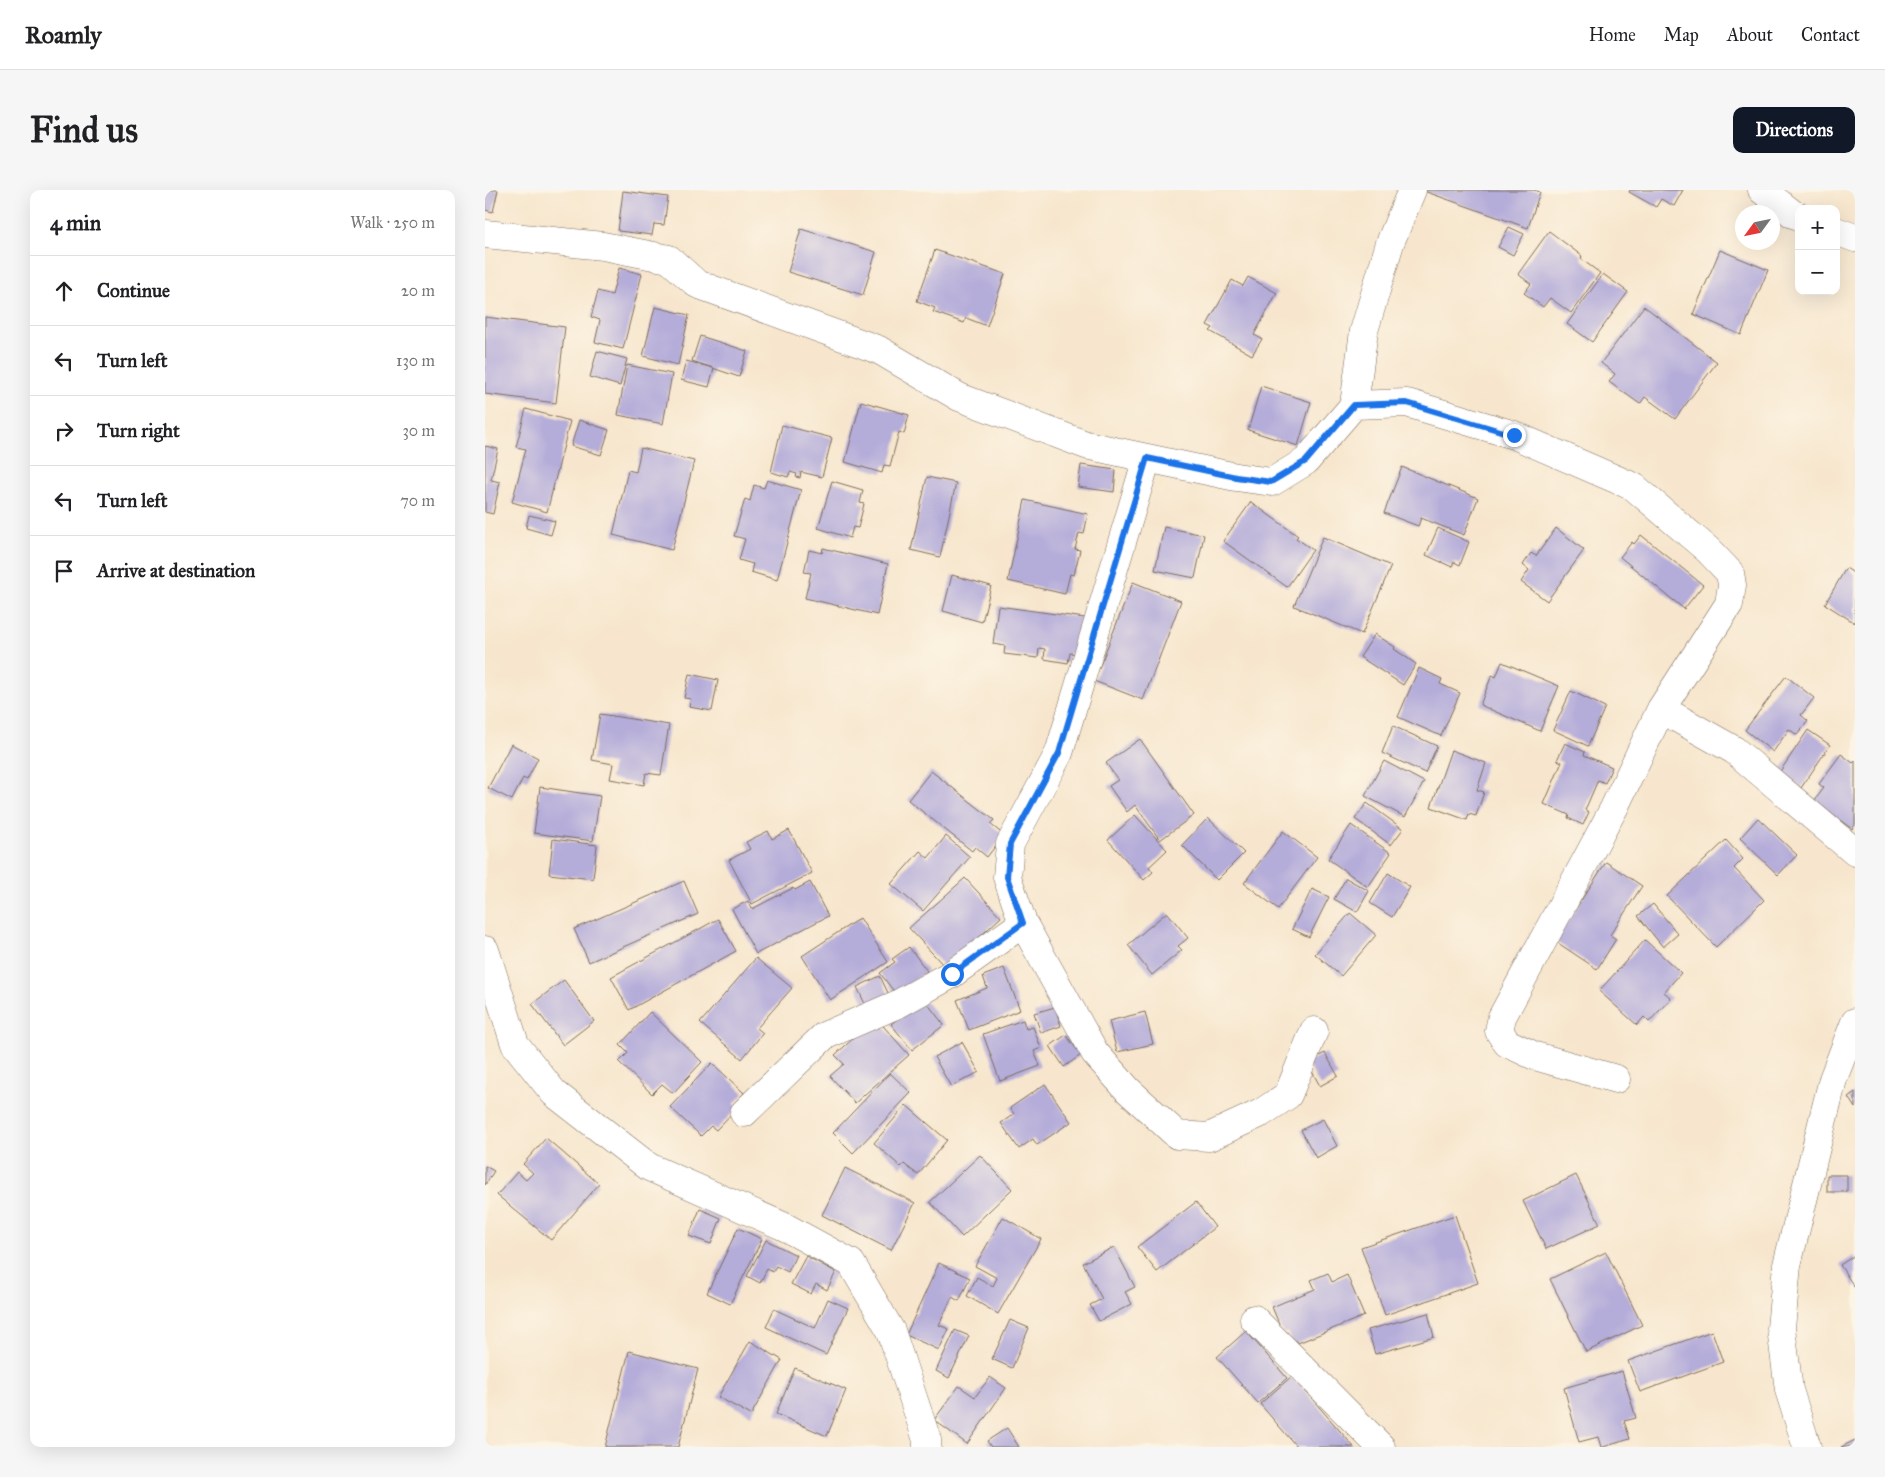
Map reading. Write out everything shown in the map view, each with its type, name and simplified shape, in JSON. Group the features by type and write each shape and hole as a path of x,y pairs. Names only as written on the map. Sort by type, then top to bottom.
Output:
{"street":[{"path":"485,234 603,246 669,260 697,284 879,350 959,397 1086,445 1236,477 1271,482 1306,461 1354,405 1363,331 1390,243 1412,190"},
{"path":"1762,190 1795,215"},
{"path":"1840,232 1855,238"},
{"path":"1354,405 1407,403 1514,435 1634,487 1708,550 1730,573 1732,585 1729,604 1661,709 1614,808 1502,1017 1499,1031 1507,1043 1535,1056 1616,1079"},
{"path":"1147,458 1059,753 1010,844 1007,877 1023,923 1095,1053 1128,1090 1177,1135 1209,1137 1261,1113 1288,1095 1314,1031"},
{"path":"1661,709 1734,750 1855,852"},
{"path":"744,1113 824,1036 898,1004 952,974 1023,923"},
{"path":"485,950 515,1044 554,1094 649,1168 785,1227 851,1263 891,1331 927,1440 927,1447"},
{"path":"1807,1447 1789,1390 1781,1328 1787,1265 1833,1079 1855,1022"},
{"path":"1254,1319 1381,1447"}],"building":[{"path":"485,190 498,190 493,212 485,210"},
{"path":"1421,190 1534,190 1540,192 1528,228"},
{"path":"1630,190 1683,190 1674,206 1661,199 1656,207 1629,192"},
{"path":"623,191 668,197 664,225 654,224 652,235 618,231"},
{"path":"1509,227 1524,234 1513,255 1498,247"},
{"path":"801,229 876,252 863,295 788,272"},
{"path":"1549,231 1582,256 1581,259 1600,273 1571,313 1550,298 1543,307 1524,293 1531,284 1518,274"},
{"path":"935,250 1005,274 987,326 966,318 964,323 933,312 935,308 917,301"},
{"path":"1720,250 1768,270 1741,335 1693,314"},
{"path":"619,268 642,274 623,349 595,342 600,320 591,317 598,291 612,295"},
{"path":"1603,274 1628,292 1592,342 1567,324"},
{"path":"1248,277 1277,293 1254,335 1262,339 1252,355 1210,331 1213,328 1207,325 1232,280 1243,286"},
{"path":"1644,306 1717,362 1675,419 1645,397 1640,404 1609,382 1615,374 1601,363"},
{"path":"655,307 689,315 678,365 643,356"},
{"path":"485,317 565,327 556,403 485,394"},
{"path":"700,336 747,351 739,377 692,361"},
{"path":"597,351 627,359 620,386 590,377"},
{"path":"686,361 714,368 709,387 681,380"},
{"path":"627,365 672,374 663,424 618,415"},
{"path":"1261,386 1311,402 1298,446 1248,430"},
{"path":"861,401 909,415 904,434 899,432 890,466 884,465 882,473 845,462"},
{"path":"526,409 570,421 547,512 512,502 526,449 516,447"},
{"path":"579,420 609,430 601,455 571,446"},
{"path":"782,425 832,438 822,477 801,472 800,478 796,477 797,474 790,472 788,477 771,472"},
{"path":"485,446 498,449 491,480 500,482 493,514 485,512"},
{"path":"641,448 694,461 672,550 613,535 628,470 636,472"},
{"path":"1081,465 1116,470 1114,492 1078,487"},
{"path":"1402,467 1478,498 1464,535 1421,518 1418,526 1384,513"},
{"path":"927,477 956,483 940,557 911,550"},
{"path":"767,480 801,490 777,580 751,572 753,564 739,560 745,539 734,536 745,499 750,501 754,485 764,488"},
{"path":"832,481 863,490 860,503 864,504 858,528 853,527 850,538 818,528"},
{"path":"1025,500 1088,514 1084,534 1079,533 1075,549 1080,550 1074,575 1070,574 1065,594 1008,581"},
{"path":"1251,502 1298,536 1296,538 1313,550 1287,587 1223,541"},
{"path":"529,515 555,521 551,535 526,528"},
{"path":"1164,527 1204,535 1195,578 1155,570"},
{"path":"1438,528 1469,542 1460,565 1454,562 1452,567 1426,555"},
{"path":"1556,528 1584,550 1547,601 1521,582 1529,570 1523,565 1531,553 1536,556"},
{"path":"1641,535 1703,585 1684,609 1620,557 1632,542 1634,544"},
{"path":"1323,537 1391,566 1362,634 1294,606"},
{"path":"823,548 888,564 877,615 805,598 811,573 804,572 809,550 822,553"},
{"path":"1846,568 1855,574 1855,623 1825,604"},
{"path":"952,575 991,586 982,622 943,611"},
{"path":"1133,582 1181,601 1143,700 1094,681"},
{"path":"998,606 1085,618 1081,654 1070,653 1068,663 1044,659 1045,649 1039,648 1038,658 1004,654 1005,646 993,644"},
{"path":"1375,634 1416,664 1403,685 1360,657"},
{"path":"1502,662 1559,686 1540,731 1480,705 1492,675 1496,677"},
{"path":"1419,668 1442,679 1440,684 1460,693 1441,736 1398,717"},
{"path":"689,674 718,680 712,711 689,707 691,699 684,698"},
{"path":"1786,676 1814,698 1801,715 1808,721 1797,735 1789,729 1773,752 1745,730"},
{"path":"1571,691 1605,707 1588,746 1553,730"},
{"path":"600,714 669,725 661,775 646,773 644,785 610,779 613,764 592,760"},
{"path":"1393,726 1437,746 1425,773 1382,753"},
{"path":"1808,730 1830,745 1801,788 1779,773"},
{"path":"1140,739 1194,815 1160,840 1135,805 1127,812 1109,786 1118,780 1106,763"},
{"path":"1565,743 1585,752 1584,755 1612,767 1605,783 1598,780 1585,810 1589,812 1583,825 1568,818 1569,815 1544,804 1562,762 1557,760"},
{"path":"511,744 538,758 527,780 523,778 512,800 488,788"},
{"path":"1451,750 1486,763 1477,790 1484,792 1476,816 1469,814 1467,820 1431,807"},
{"path":"1841,754 1853,763 1855,761 1855,825 1852,829 1814,801 1824,788 1819,784"},
{"path":"1384,761 1424,782 1405,817 1365,796"},
{"path":"931,771 994,820 990,824 1004,835 987,857 975,847 972,851 908,800"},
{"path":"540,787 600,796 593,841 534,833"},
{"path":"1367,803 1403,829 1391,845 1355,819"},
{"path":"1135,815 1167,850 1149,867 1153,872 1144,880 1108,840"},
{"path":"1208,818 1244,853 1217,880 1182,845"},
{"path":"1758,818 1797,855 1778,875 1740,838"},
{"path":"1351,825 1391,853 1368,887 1328,859"},
{"path":"789,830 812,873 752,904 729,860 750,849 746,842 768,831 772,839"},
{"path":"1283,831 1317,857 1278,909 1244,883"},
{"path":"946,836 970,857 923,911 891,884 920,851 928,858"},
{"path":"553,839 597,845 593,879 549,874"},
{"path":"1726,840 1743,859 1734,868 1764,900 1716,947 1667,896"},
{"path":"1606,862 1642,886 1610,935 1616,939 1597,969 1555,941"},
{"path":"1388,873 1410,887 1392,917 1370,903"},
{"path":"965,878 1001,917 946,968 909,928"},
{"path":"1346,878 1369,891 1357,912 1334,899"},
{"path":"684,881 698,914 589,962 574,929"},
{"path":"810,882 828,916 756,954 732,909 748,901 752,909 793,888 795,890"},
{"path":"1312,889 1329,897 1309,937 1292,929"},
{"path":"1653,904 1678,934 1663,947 1638,916"},
{"path":"1167,912 1188,938 1178,946 1182,950 1152,975 1128,945"},
{"path":"1350,913 1376,935 1341,976 1315,954"},
{"path":"860,918 888,962 830,1000 802,956"},
{"path":"718,919 736,951 629,1010 611,977"},
{"path":"1645,940 1681,973 1664,992 1671,998 1649,1022 1644,1017 1637,1025 1599,991"},
{"path":"909,947 927,971 896,994 880,973 895,962 892,959"},
{"path":"756,958 792,988 757,1028 763,1033 742,1059 700,1023"},
{"path":"1004,968 1020,1010 969,1030 957,1000 987,988 983,976"},
{"path":"880,976 889,995 866,1006 857,987"},
{"path":"564,980 594,1021 563,1045 532,1004"},
{"path":"924,999 944,1025 912,1050 891,1024"},
{"path":"1055,1007 1061,1026 1041,1033 1034,1013"},
{"path":"650,1012 702,1062 673,1093 662,1084 652,1094 619,1062 628,1053 620,1045"},
{"path":"1145,1012 1153,1044 1117,1052 1109,1021"},
{"path":"876,1018 909,1055 855,1103 830,1076 844,1064 835,1055"},
{"path":"1023,1020 1026,1029 1033,1027 1041,1048 1034,1051 1040,1066 1000,1081 983,1034"},
{"path":"1066,1035 1081,1055 1064,1067 1050,1046"},
{"path":"962,1042 979,1072 951,1087 934,1057"},
{"path":"1325,1053 1338,1076 1320,1086 1307,1062"},
{"path":"712,1063 744,1093 734,1104 738,1107 716,1130 711,1126 701,1136 670,1107"},
{"path":"890,1073 911,1093 853,1153 833,1133"},
{"path":"1045,1084 1071,1122 1037,1145 1033,1139 1019,1149 1001,1123 1014,1114 1010,1108"},
{"path":"1855,1092 1855,1108 1848,1097"},
{"path":"906,1105 947,1140 918,1175 904,1164 901,1167 874,1143"},
{"path":"1323,1119 1337,1146 1316,1158 1301,1130"},
{"path":"546,1138 599,1184 551,1240 497,1195 517,1172 526,1180 533,1173 523,1164"},
{"path":"980,1155 1012,1189 962,1237 930,1202"},
{"path":"485,1166 494,1171 485,1185"},
{"path":"845,1168 915,1203 891,1250 822,1215"},
{"path":"1576,1175 1600,1224 1546,1249 1523,1201"},
{"path":"1827,1175 1847,1175 1847,1192 1827,1192"},
{"path":"1196,1202 1215,1227 1157,1272 1137,1247"},
{"path":"700,1209 721,1218 711,1244 689,1236"},
{"path":"1455,1215 1478,1283 1385,1315 1361,1247"},
{"path":"1003,1217 1041,1239 998,1314 967,1296 977,1277 993,1286 997,1278 975,1266"},
{"path":"738,1228 762,1239 730,1304 707,1293"},
{"path":"766,1240 796,1255 788,1272 776,1266 773,1272 767,1269 760,1283 747,1276"},
{"path":"1114,1247 1135,1287 1125,1292 1132,1304 1099,1321 1090,1305 1102,1299 1083,1263"},
{"path":"1606,1252 1642,1325 1586,1352 1550,1279"},
{"path":"1855,1255 1855,1288 1840,1265"},
{"path":"806,1256 836,1272 827,1290 816,1284 811,1294 791,1284"},
{"path":"939,1263 970,1278 959,1301 952,1297 939,1325 949,1329 939,1350 906,1335"},
{"path":"1328,1273 1332,1282 1347,1275 1364,1316 1293,1345 1287,1332 1283,1333 1272,1307 1315,1289 1311,1280"},
{"path":"828,1299 848,1308 826,1355 766,1327 774,1309 815,1328"},
{"path":"1428,1313 1434,1337 1375,1354 1368,1330"},
{"path":"1010,1320 1029,1328 1012,1368 992,1359"},
{"path":"955,1330 969,1336 949,1378 936,1371"},
{"path":"1246,1331 1287,1378 1258,1403 1217,1357"},
{"path":"1712,1331 1723,1362 1640,1392 1628,1361"},
{"path":"750,1341 782,1360 751,1415 718,1397"},
{"path":"629,1351 698,1369 678,1447 605,1447"},
{"path":"795,1368 846,1390 827,1436 776,1414"},
{"path":"1622,1371 1636,1418 1624,1421 1630,1439 1603,1447 1601,1447 1598,1437 1579,1442 1564,1388"},
{"path":"1292,1376 1354,1447 1297,1447 1260,1404"},
{"path":"990,1377 1006,1388 967,1444 934,1420 959,1386 975,1397"},
{"path":"1007,1428 1019,1447 991,1447 987,1441"},
{"path":"1855,1440 1855,1447 1841,1447"}],"route":[{"path":"952,974 1023,923 1007,877 1010,844 1059,753 1147,458 1236,477 1271,482 1306,461 1354,405 1407,403 1514,435"}]}
